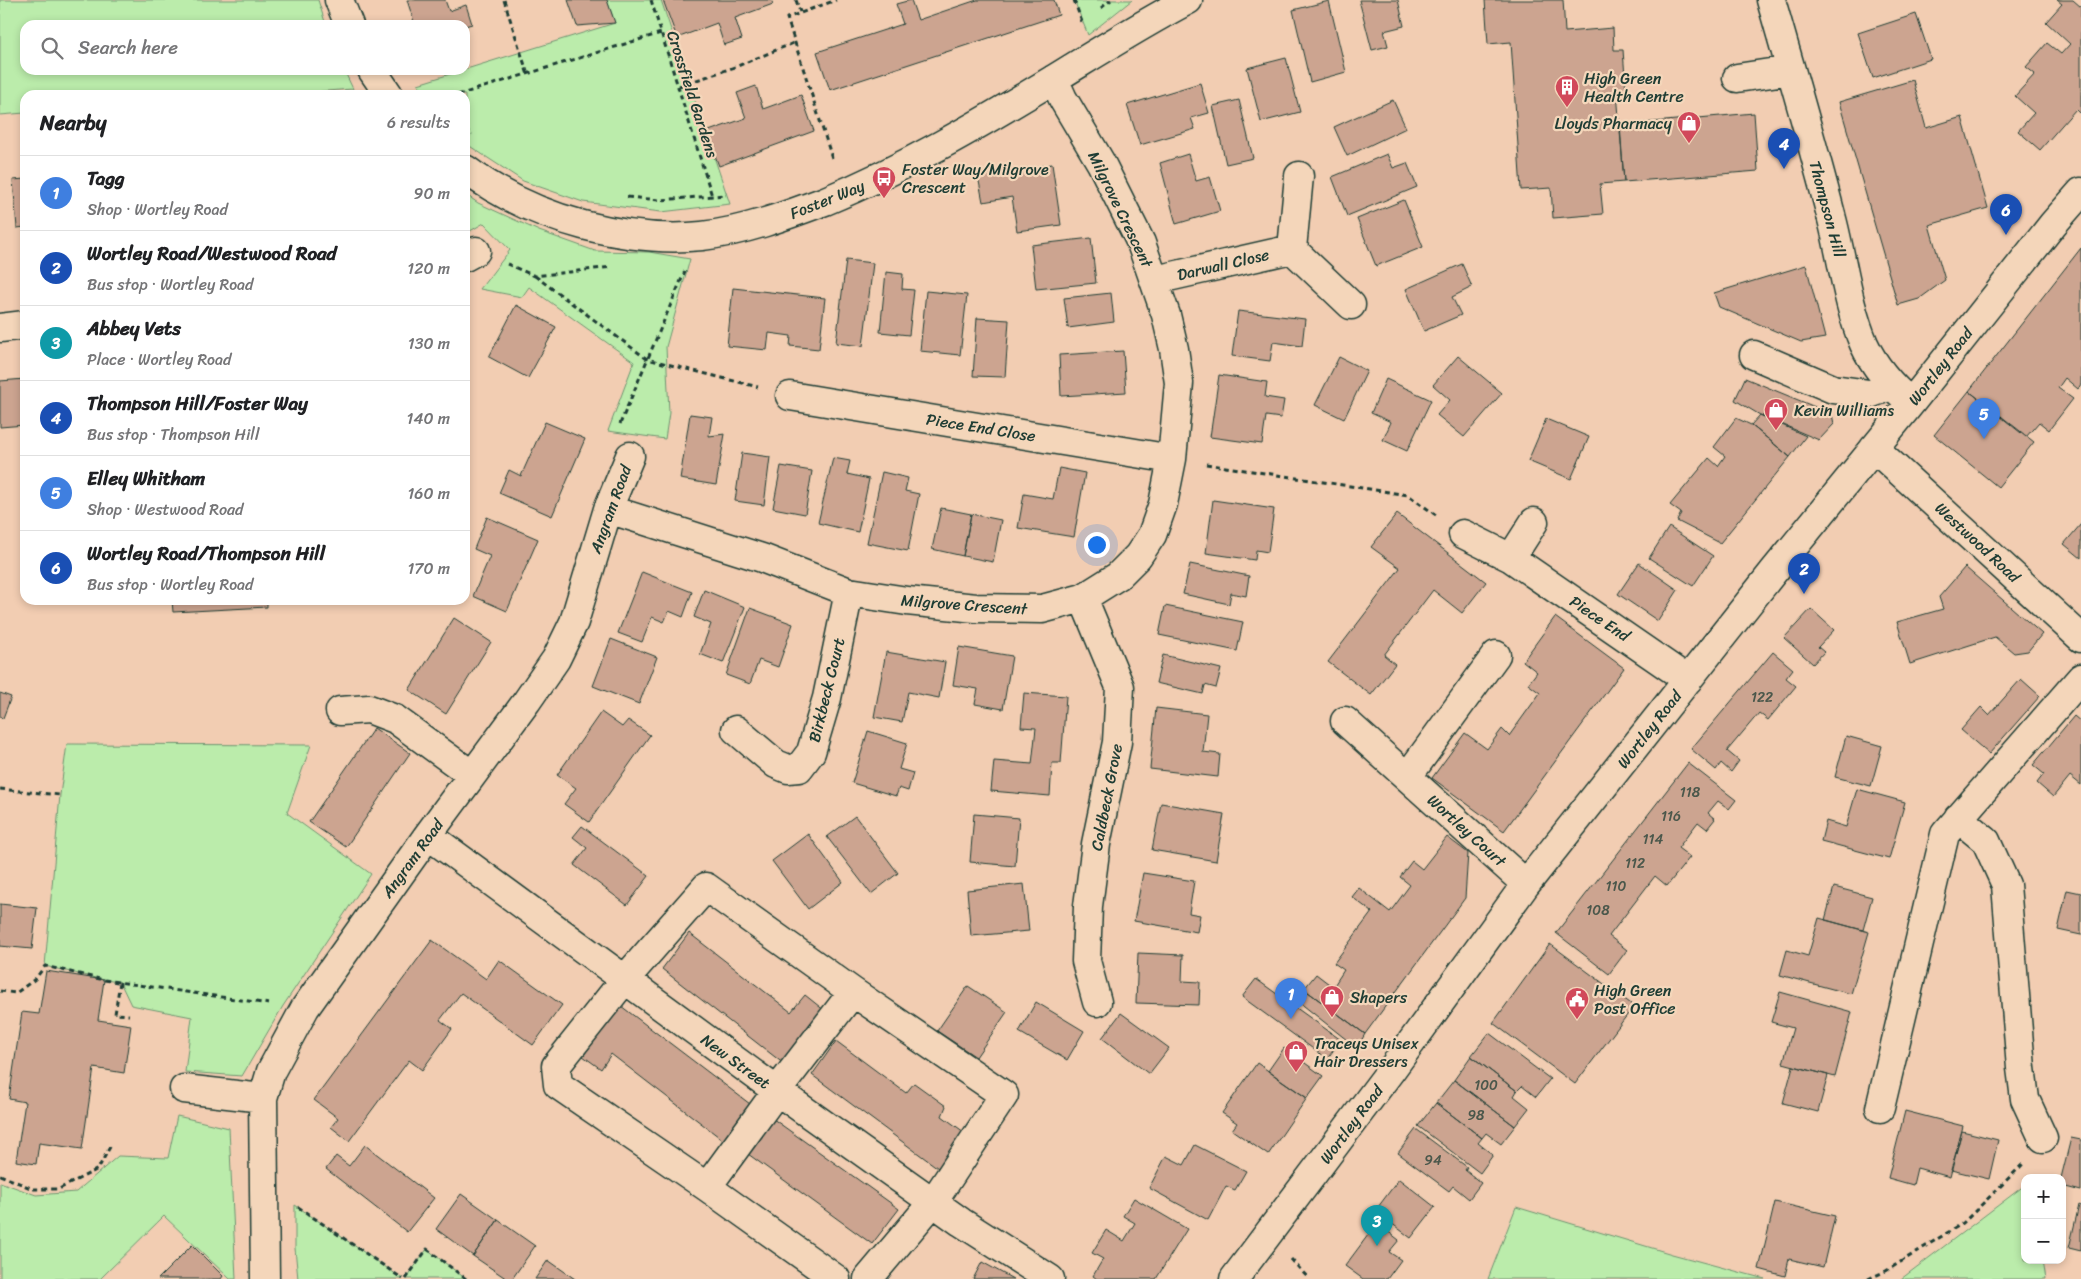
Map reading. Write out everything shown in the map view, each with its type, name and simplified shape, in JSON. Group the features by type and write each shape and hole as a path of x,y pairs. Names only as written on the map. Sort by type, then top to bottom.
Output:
{"street":[{"path":"339,0 347,20"},
{"name":"Foster Way","path":"470,172 540,211 596,228 644,236 702,236 728,232 777,220 864,184 925,154 1188,0"},
{"name":"Thompson Hill","path":"1771,0 1864,344 1876,365 1901,394"},
{"path":"1737,78 1791,70"},
{"path":"375,75 386,90"},
{"name":"Milgrove Crescent","path":"608,508 762,558 849,592 907,601 976,608 1042,609 1083,598 1118,576 1138,556 1147,542 1163,504 1172,459 1179,383 1172,340 1155,280 1141,243 1102,162 1063,99 1054,79"},
{"name":"Darwall Close","path":"1292,249 1299,176"},
{"name":"Wortley Road","path":"1234,1279 1392,1069 1526,884 1874,448 1901,394 2081,192"},
{"name":"Darwall Close","path":"1155,280 1292,249"},
{"name":"Darwall Close","path":"1292,249 1352,305"},
{"path":"0,328 20,326"},
{"path":"1754,355 1833,389 1869,394 1901,394"},
{"name":"Piece End Close","path":"790,396 1172,459"},
{"name":"Westwood Road","path":"1874,448 2081,638"},
{"name":"Angram Road","path":"271,1278 263,1184 263,1098 271,1071 305,1008 556,659 574,622 608,508 630,456"},
{"path":"1511,558 1534,522"},
{"name":"Piece End","path":"1464,534 1511,558 1688,680"},
{"name":"Birkbeck Court","path":"736,730 776,764 788,769 799,768 811,752 827,698 849,592"},
{"name":"Caldbeck Grove","path":"1083,598 1120,687 1117,742 1096,844 1088,906 1086,961 1097,1002"},
{"path":"1408,776 1496,656"},
{"path":"1880,1108 1944,834 2081,678"},
{"path":"340,711 369,709 395,719 472,775"},
{"name":"Wortley Court","path":"1345,721 1526,884"},
{"path":"1958,818 1986,841 2006,885 2025,1100 2043,1138"},
{"name":"New Street","path":"428,835 777,1091 961,1222 1050,1279"},
{"path":"836,1279 707,1187 558,1086 556,1066 625,979 706,887 853,992 1004,1095 933,1202 868,1279"},
{"path":"707,1187 777,1091 853,992"},
{"path":"184,1089 263,1098"}],"path":[{"path":"504,0 528,75"},
{"name":"Crossfield Gardens","path":"651,0 712,196"},
{"path":"796,0 800,12"},
{"path":"832,158 788,18 836,0"},
{"path":"1074,0 1083,25 1088,20"},
{"path":"1100,9 1111,0"},
{"path":"470,92 661,34"},
{"path":"678,86 735,68 796,42"},
{"path":"470,134 475,138"},
{"path":"824,162 840,155"},
{"path":"622,196 660,200 730,195"},
{"path":"630,456 615,437 690,259 702,236"},
{"path":"471,254 535,276 647,359 790,396"},
{"path":"535,276 622,266"},
{"path":"1172,459 1408,495 1464,534"},
{"path":"0,789 60,795"},
{"path":"0,991 16,993 36,979 46,966 104,980 305,1008"},
{"path":"120,982 115,1014 128,1015"},
{"path":"1868,1279 1886,1271 1962,1223 2021,1167 2043,1138"},
{"path":"0,1175 33,1189 59,1189 98,1169 111,1145"},
{"path":"263,1184 405,1279 427,1249 466,1279"}],"green space":[{"path":"0,0 318,0 324,20 20,20 20,75 346,75 353,89 20,90 20,113 0,115"},
{"path":"607,0 661,0 730,204 661,212 583,202 523,181 470,146 470,90 422,90 418,84 447,75 470,75 470,68 615,23"},
{"path":"1074,0 1132,0 1088,35"},
{"path":"470,197 539,231 595,251 649,252 690,259 666,347 669,413 665,439 608,431 634,362 529,287 522,297 480,289 510,250 484,223 470,231"},
{"path":"67,744 311,745 287,813 371,874 283,1006 242,1076 185,1072 192,1017 131,1005 120,982 45,966 60,795"},
{"path":"177,1116 229,1128 236,1279 230,1279 164,1216 100,1279 0,1279 0,1182 36,1195 76,1192 118,1156 168,1158"},
{"path":"2021,1188 2021,1264 2044,1264 2046,1279 1901,1279"},
{"path":"295,1205 403,1279 298,1279 295,1248"},
{"path":"1516,1207 1672,1254 1765,1279 1488,1279"},
{"path":"427,1249 466,1279 406,1279"}],"building":[{"path":"407,0 445,0 449,11 466,5 472,24 470,25 470,20 413,20"},
{"path":"568,0 607,0 615,23 577,26"},
{"path":"663,0 771,0 773,4 735,18 742,39 724,45 717,23 677,38"},
{"path":"911,0 918,20 977,0 1054,0 1059,15 830,90 817,52 903,24 896,4"},
{"path":"1359,0 1398,0 1404,26 1384,31 1388,46 1372,50"},
{"name":"High Green Health Centre","path":"1485,0 1563,0 1565,32 1613,28 1614,50 1623,50 1626,91 1617,92 1624,182 1600,184 1603,214 1553,218 1551,188 1521,190 1511,42 1488,44"},
{"path":"2057,0 2073,0 2081,7 2081,114 2076,109 2040,150 2018,131 2034,113 2015,96 2035,74 2026,67 2047,43 2061,54 2070,44 2046,22 2062,4"},
{"path":"1329,1 1346,72 1310,82 1293,10"},
{"path":"1916,14 1931,59 1873,78 1858,33"},
{"path":"1286,58 1300,112 1261,122 1247,68"},
{"path":"1913,80 1926,128 1962,117 1988,208 1929,225 1945,280 1919,299 1898,305 1839,102"},
{"path":"1200,83 1209,113 1191,118 1195,129 1140,145 1127,105"},
{"path":"756,86 763,109 801,95 814,131 719,166 706,132 746,118 737,93"},
{"path":"1239,100 1253,158 1226,164 1213,106"},
{"path":"1393,100 1406,128 1347,156 1334,127"},
{"name":"Lloyds Pharmacy","path":"1754,113 1758,171 1624,182 1620,125"},
{"path":"1188,154 1196,181 1210,177 1220,211 1176,224 1160,163"},
{"path":"1387,154 1393,168 1407,163 1417,187 1347,216 1332,177"},
{"path":"1052,164 1061,225 1017,231 1012,197 983,202 978,176"},
{"path":"20,179 20,228 17,228 13,180"},
{"path":"1404,200 1423,247 1376,266 1357,219"},
{"path":"1091,238 1096,283 1036,289 1031,245"},
{"path":"2081,248 2081,384 2078,389 2065,378 2058,388 2073,399 2049,430 2039,422 2026,437 1969,391"},
{"path":"846,260 873,263 863,346 836,343"},
{"path":"1462,264 1472,287 1452,297 1461,315 1424,331 1406,289"},
{"path":"1806,265 1825,338 1801,342 1719,307 1714,293"},
{"path":"886,272 903,274 902,289 914,290 909,335 880,332"},
{"path":"733,288 825,298 819,349 790,346 791,336 769,333 767,350 727,346"},
{"path":"926,291 967,295 960,355 920,351"},
{"path":"1111,293 1114,322 1068,328 1064,298"},
{"path":"516,305 556,327 528,378 489,357"},
{"path":"1238,311 1305,319 1302,346 1273,342 1270,361 1232,356"},
{"path":"977,318 1009,320 1005,377 973,376"},
{"path":"1123,351 1126,392 1061,396 1059,355"},
{"path":"1458,356 1502,393 1464,437 1437,415 1450,400 1433,385"},
{"path":"1339,357 1367,371 1344,419 1315,405"},
{"path":"1219,375 1267,382 1265,397 1284,400 1281,418 1266,416 1262,444 1210,437"},
{"path":"1745,378 1832,414 1834,424 1819,440 1760,415 1735,400"},
{"path":"20,379 20,425 0,427 0,381"},
{"path":"1386,379 1431,400 1407,451 1383,440 1391,422 1371,413"},
{"path":"1969,391 2034,442 1998,487 1934,435"},
{"path":"690,414 712,417 709,436 725,434 716,485 680,479"},
{"name":"Kevin Williams","path":"1760,415 1806,436 1790,457 1751,425"},
{"path":"1736,418 1751,425 1790,457 1720,543 1677,521 1681,513 1670,505 1709,458 1718,466 1725,456 1714,447"},
{"path":"1546,419 1589,437 1571,479 1528,461"},
{"path":"545,422 585,439 552,516 499,493 509,470 521,476"},
{"path":"742,453 770,457 764,505 735,501"},
{"path":"833,458 850,461 847,474 869,479 858,532 818,523"},
{"path":"781,466 812,471 805,514 773,508"},
{"path":"1059,468 1085,473 1074,537 1018,528 1024,494 1053,499"},
{"path":"882,472 908,478 905,491 919,494 908,551 867,543"},
{"path":"1213,500 1274,509 1268,552 1256,550 1255,560 1206,553"},
{"path":"941,508 971,514 963,556 932,549"},
{"path":"971,514 1001,520 993,562 963,556"},
{"path":"1397,514 1486,582 1462,613 1433,590 1384,655 1395,664 1371,695 1328,662 1400,568 1371,547"},
{"path":"487,517 538,539 507,611 473,596 490,556 474,549"},
{"path":"2081,524 2081,558 2064,544"},
{"path":"1669,527 1713,556 1693,586 1649,558"},
{"path":"1639,563 1678,590 1658,621 1618,594"},
{"path":"1190,564 1249,576 1246,596 1231,593 1229,604 1183,594"},
{"path":"1965,567 2042,634 2028,651 2014,653 1995,637 1910,664 1897,622 1943,609 1939,597"},
{"path":"642,572 692,592 683,617 669,611 664,622 652,617 642,642 618,633"},
{"path":"704,590 745,607 723,663 700,654 711,624 694,617"},
{"path":"172,605 267,605 267,607 173,612"},
{"path":"1165,606 1243,622 1237,651 1159,635"},
{"path":"750,608 793,624 778,667 759,660 750,684 726,675"},
{"path":"1811,609 1834,630 1818,647 1824,652 1813,664 1784,638"},
{"path":"1555,617 1624,668 1504,831 1432,778 1465,733 1487,749 1502,729 1509,736 1540,693 1528,684 1537,672 1523,661"},
{"path":"454,618 491,642 446,714 409,690"},
{"path":"611,639 657,657 639,704 593,686"},
{"path":"959,647 1012,656 1003,709 975,704 978,689 953,685"},
{"path":"886,652 945,662 939,698 908,692 902,722 874,717"},
{"path":"1773,652 1793,669 1786,678 1796,686 1768,720 1759,713 1727,751 1739,761 1731,772 1721,763 1716,770 1691,749"},
{"path":"1163,655 1221,669 1216,688 1205,685 1203,694 1156,683"},
{"path":"2021,679 2040,696 1989,754 1961,730 1981,707 1989,715"},
{"path":"0,693 11,697 3,718 0,717"},
{"path":"1024,693 1066,696 1061,763 1052,763 1050,796 991,791 994,761 1032,764 1036,728 1021,727"},
{"path":"1156,708 1207,714 1203,752 1220,754 1218,777 1150,769"},
{"path":"601,712 622,727 628,720 650,735 589,822 564,804 576,788 557,775"},
{"path":"2074,716 2081,722 2081,785 2070,776 2053,797 2037,783 2044,774 2033,765"},
{"path":"374,728 410,753 346,847 309,822"},
{"path":"868,731 907,743 899,769 913,773 908,791 899,788 896,796 852,783"},
{"path":"1846,736 1882,746 1871,786 1835,777"},
{"path":"1688,763 1736,800 1729,809 1718,801 1708,813 1715,819 1707,829 1698,822 1678,848 1690,857 1667,886 1655,876 1609,936 1627,950 1609,974 1556,933"},
{"path":"1857,789 1905,802 1889,859 1821,841 1826,821 1846,827"},
{"path":"1161,803 1224,814 1216,861 1152,850"},
{"path":"974,814 1019,818 1015,866 970,862"},
{"path":"855,816 898,873 871,894 827,837"},
{"path":"582,826 649,876 627,905 574,865 587,848 573,837"},
{"path":"808,834 843,882 808,909 772,861"},
{"path":"1447,837 1468,853 1465,898 1365,1034 1304,989 1316,974 1333,987 1344,970 1334,963 1372,912 1352,897 1359,888 1390,912 1410,885 1400,877 1412,861 1422,869"},
{"path":"1143,873 1194,881 1189,913 1200,915 1197,932 1134,921"},
{"path":"1024,884 1029,931 971,936 967,890"},
{"path":"1834,887 1872,897 1863,930 1825,920"},
{"path":"2067,890 2081,893 2081,935 2058,930"},
{"path":"0,904 37,908 32,949 0,946"},
{"path":"1819,918 1869,932 1851,994 1780,975 1787,950 1808,956"},
{"path":"689,933 791,1012 805,995 825,1011 784,1064 662,969"},
{"path":"432,940 486,979 499,960 562,1005 533,1045 461,993 440,1020 452,1029 422,1070 409,1060 349,1141 331,1127 338,1118 314,1100"},
{"path":"1550,944 1634,1006 1575,1084 1493,1023"},
{"path":"1138,953 1183,955 1182,981 1200,982 1199,1005 1136,1003"},
{"path":"46,971 104,980 98,1020 131,1025 124,1073 94,1068 82,1149 39,1143 36,1164 16,1161 25,1102 9,1099 22,1012 39,1014"},
{"path":"1256,979 1341,1040 1327,1059 1242,997"},
{"path":"968,986 1007,1012 976,1057 937,1031"},
{"name":"Shapers","path":"1304,989 1365,1034 1357,1048 1299,1002"},
{"path":"1780,992 1852,1012 1835,1077 1783,1063 1793,1028 1771,1022"},
{"path":"1036,1002 1084,1031 1067,1060 1019,1032"},
{"path":"621,1006 750,1104 723,1140 611,1054 601,1069 583,1056"},
{"path":"1121,1013 1169,1048 1149,1074 1102,1038"},
{"path":"1489,1033 1550,1079 1536,1097 1522,1086 1517,1091 1471,1056"},
{"path":"836,1041 906,1093 914,1083 946,1106 942,1116 964,1132 938,1168 812,1075"},
{"name":"Traceys Unisex Hair Dressers","path":"1284,1048 1323,1076 1307,1098 1268,1071"},
{"path":"1471,1056 1517,1091 1514,1096 1529,1108 1515,1126 1454,1080"},
{"path":"1257,1063 1307,1098 1268,1155 1232,1130 1237,1123 1222,1113"},
{"path":"1793,1066 1828,1075 1818,1112 1783,1103"},
{"path":"1454,1080 1515,1126 1501,1144 1486,1133 1482,1138 1436,1103"},
{"path":"1436,1103 1482,1138 1478,1143 1493,1155 1480,1173 1418,1126"},
{"path":"762,1111 899,1209 872,1244 737,1146"},
{"path":"1905,1111 1963,1126 1950,1177 1917,1168 1913,1185 1888,1178"},
{"path":"1416,1129 1467,1167 1465,1170 1481,1183 1469,1199 1453,1186 1449,1191 1398,1153"},
{"path":"1962,1131 1998,1140 1989,1179 1951,1170"},
{"path":"2071,1138 2081,1140 2081,1191 2066,1187 2066,1174 2062,1174"},
{"path":"365,1145 434,1198 407,1232 326,1169 336,1156 349,1166"},
{"path":"1195,1145 1246,1171 1235,1190 1226,1186 1208,1220 1149,1188 1166,1156 1184,1165"},
{"path":"1399,1179 1435,1207 1411,1238 1375,1211"},
{"path":"461,1194 498,1220 473,1256 436,1229"},
{"path":"1134,1198 1187,1229 1156,1279 1097,1279 1093,1276 1103,1259 1092,1253 1106,1230 1124,1241 1135,1223 1123,1216"},
{"path":"1775,1202 1835,1216 1823,1267 1789,1259 1785,1276 1759,1269"},
{"path":"2079,1205 2081,1206 2081,1251 2069,1248"},
{"path":"498,1220 535,1246 512,1279 507,1279 473,1256"},
{"path":"1377,1223 1399,1240 1389,1252 1401,1260 1387,1279 1363,1279 1345,1266"},
{"path":"192,1245 223,1276 221,1279 158,1279"},
{"path":"548,1260 575,1279 535,1279"},
{"path":"982,1262 1013,1279 973,1279"}],"place":[{"name":"High Green Health Centre","path":"1567,108"},
{"name":"Lloyds Pharmacy","path":"1689,144"},
{"name":"Thompson Hill/Foster Way","path":"1784,169"},
{"name":"Foster Way/Milgrove Crescent","path":"884,199"},
{"name":"Wortley Road/Thompson Hill","path":"2006,235"},
{"name":"Kevin Williams","path":"1776,431"},
{"name":"Elley Whitham","path":"1984,439"},
{"name":"Wortley Road/Westwood Road","path":"1804,594"},
{"name":"Shapers","path":"1332,1018"},
{"name":"Tagg","path":"1291,1019"},
{"name":"High Green Post Office","path":"1577,1020"},
{"name":"Traceys Unisex Hair Dressers","path":"1296,1073"},
{"name":"Abbey Vets","path":"1377,1246"}]}
